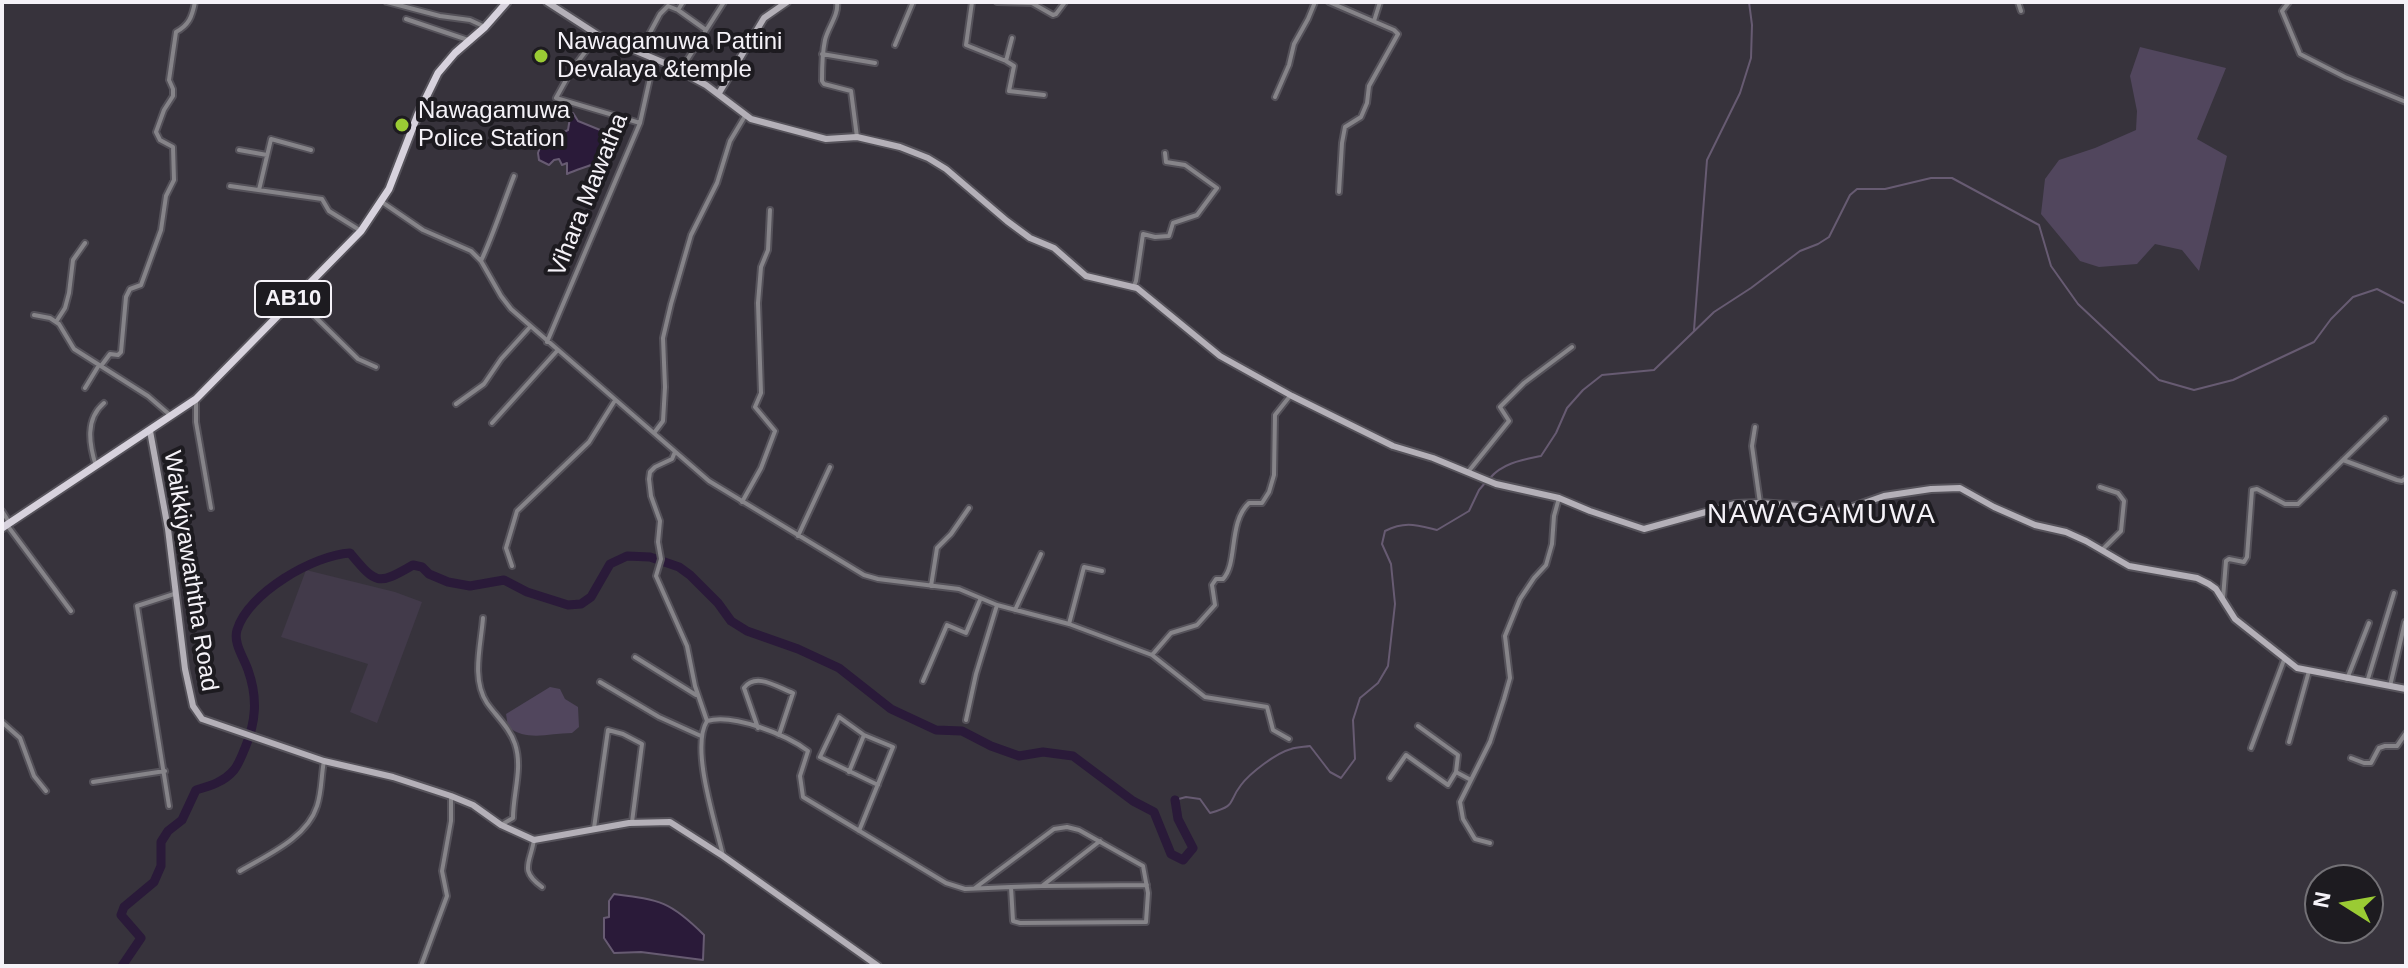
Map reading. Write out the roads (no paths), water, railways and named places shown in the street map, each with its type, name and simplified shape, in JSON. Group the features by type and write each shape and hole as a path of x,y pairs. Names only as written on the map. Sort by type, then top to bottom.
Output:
{"main road":[{"name":"AB10","path":"6,525 196,399 361,231 382,202 438,73 507,2"}],"street":[{"path":"85,388 110,354 118,355 121,352 126,297 130,289 141,285 161,230 166,196 174,180 173,147 160,140 156,132 173,96 169,80 176,32 191,19 195,2"},
{"path":"387,2 440,16 470,20 485,27"},
{"path":"547,2 598,35 680,71 719,93 745,116 760,123 826,139 857,137 900,147 928,158 946,169 1030,238 1054,248 1086,276 1133,288 1151,298 1220,356 1393,446 1433,458 1496,484 1559,498 1644,529 1735,504 1799,506 1826,512 1844,510 1884,496 1960,488 2035,525 2066,532 2129,566 2197,578 2216,589 2235,619 2297,668 2406,689"},
{"path":"678,10 683,2"},
{"path":"680,71 724,2"},
{"path":"719,93 764,18 787,2"},
{"path":"837,2 838,8 822,54 822,81 851,91 857,137"},
{"path":"895,45 913,2"},
{"path":"972,2 966,45 1014,66 1009,91 1044,95"},
{"path":"997,2 1032,3 1053,15 1065,2"},
{"path":"1275,97 1294,44 1315,2"},
{"path":"1329,2 1398,34 1369,86 1361,117 1345,127 1339,192"},
{"path":"1374,21 1380,2"},
{"path":"2018,2 2021,11"},
{"path":"2289,2 2282,11 2300,54 2406,102"},
{"path":"639,53 660,14 668,6 706,30"},
{"path":"406,19 470,41"},
{"path":"598,35 571,71 556,98 640,123"},
{"path":"1006,61 1012,38"},
{"path":"822,54 875,63"},
{"name":"Vihara Mawatha","path":"547,342 640,123 651,58"},
{"path":"654,433 663,421 663,338 671,304 691,235 717,183 730,141 745,116"},
{"path":"259,190 271,139 311,150"},
{"path":"239,150 267,155"},
{"path":"1133,288 1143,234 1169,236 1173,223 1197,215 1217,188 1185,165 1166,162 1165,153"},
{"path":"481,261 514,176"},
{"path":"230,186 322,199 329,211 361,231"},
{"path":"382,202 423,230 471,251 481,261 501,296 557,351 709,481 798,536 864,575 959,589 997,605 1069,624 1152,655 1205,697 1267,707 1273,730 1289,739"},
{"path":"742,502 761,468 775,431 755,407 761,393 758,303 761,267 768,250 770,210"},
{"path":"56,322 65,308 73,260 85,243"},
{"path":"295,297 358,359 376,367"},
{"path":"34,315 56,322 74,349 148,396 172,417"},
{"path":"456,404 484,384 530,327"},
{"path":"1468,472 1509,421 1500,407 1524,383 1572,347"},
{"path":"492,423 557,351"},
{"path":"1152,655 1171,633 1197,625 1215,605 1212,585 1216,579 1228,575 1233,539 1244,508 1249,503 1262,503 1269,492 1274,475 1275,415 1291,395"},
{"path":"196,399 196,422 211,508"},
{"path":"512,566 506,548 517,511 589,442 615,401"},
{"path":"96,466 91,444 91,423 96,410 104,403"},
{"path":"2223,601 2226,561 2244,562 2247,557 2252,490 2257,489 2285,504 2298,504 2385,419"},
{"path":"1755,427 1752,446 1760,503"},
{"name":"Waikkiyawaththa Road","path":"150,431 168,529 185,669 197,714 202,719 324,761"},
{"path":"675,452 672,459 650,472 651,496 660,521 660,561 656,576 687,646 707,721 701,736 700,756 723,856"},
{"path":"2343,460 2397,480 2406,478"},
{"path":"798,536 830,467"},
{"path":"2100,487 2118,493 2124,501 2121,531 2102,550"},
{"path":"1490,843 1475,839 1463,819 1460,802 1490,742 1510,678 1505,636 1520,599 1546,565 1559,498"},
{"path":"931,586 937,548 969,508"},
{"path":"2,511 6,525 71,611"},
{"path":"1015,610 1041,554"},
{"path":"1069,624 1084,567 1102,571"},
{"path":"2367,682 2394,593"},
{"path":"169,806 137,606 174,594"},
{"path":"923,681 947,625 966,633 980,599"},
{"path":"966,720 997,605"},
{"path":"483,618 477,677 484,699 515,744 518,763 513,818 501,825"},
{"path":"2390,686 2405,622"},
{"path":"2347,679 2369,623"},
{"path":"635,657 698,696"},
{"path":"2251,748 2284,660"},
{"path":"2289,742 2309,671"},
{"path":"758,728 744,688 749,681 757,679 793,693 779,735"},
{"path":"600,682 659,717 701,736"},
{"path":"820,757 839,717 864,735 893,747 859,831"},
{"path":"707,721 715,718 743,722 794,740 808,751 878,785"},
{"path":"2,722 20,738 34,776 46,791"},
{"path":"1390,778 1406,755 1448,785 1456,772 1458,755 1418,726"},
{"path":"594,828 608,730 642,744 632,822"},
{"path":"2351,758 2371,763 2379,748 2397,746 2406,733"},
{"path":"849,772 864,735"},
{"path":"808,751 800,776 803,797 946,883 965,889 1147,885"},
{"path":"240,871 282,847 310,818 317,808 324,761 393,777 451,796 534,840 632,822 670,822 878,966"},
{"path":"93,782 165,771"},
{"path":"1456,772 1471,780"},
{"path":"421,966 447,896 442,871 451,821 451,796"},
{"path":"975,888 1054,829 1067,827 1079,830 1143,866 1148,893 1146,922 1020,923 1013,921 1011,887"},
{"path":"534,840 526,871 529,878 542,887"},
{"path":"1042,886 1100,841"}],"waterway":[{"path":"1694,330 1707,160 1740,93 1751,58 1749,2"},
{"path":"1490,478 1507,466 1541,456 1567,408 1602,375 1654,370 1714,312 1800,251 1829,237 1850,195 1857,189 1885,189 1931,178 1952,178 2039,225 2051,266 2078,304 2159,380 2194,390 2233,380 2314,342 2353,297 2377,289 2406,304"},
{"path":"1175,800 1186,797 1200,799 1210,813 1225,808 1257,769 1278,755 1298,747 1310,746 1330,772 1341,778 1355,759 1353,720 1360,698 1378,683 1388,666 1395,604 1391,564 1382,544 1385,531 1405,525 1437,530 1469,511 1485,483"},
{"path":"122,966 141,938 121,915 124,907 154,882 161,866 161,842 168,831 182,820 196,790 230,774 236,768 249,738 254,710 253,690 236,635 244,616 254,603 284,578 335,555 350,553 366,571 378,578 384,579 413,565 448,582 470,586 504,580 527,592 568,605 581,604 591,597 610,564 627,556 650,557 679,567 690,575 731,621 747,631 839,668 891,709 936,730 962,731 1019,756 1043,752 1073,756 1133,801 1154,812 1171,854 1183,860 1193,848 1178,819 1175,800"}],"place":[{"name":"Nawagamuwa Pattini Devalaya &temple","path":"541,56"},
{"name":"Nawagamuwa Police Station","path":"402,125"}],"district":[{"name":"NAWAGAMUWA","path":"1822,515"}]}
